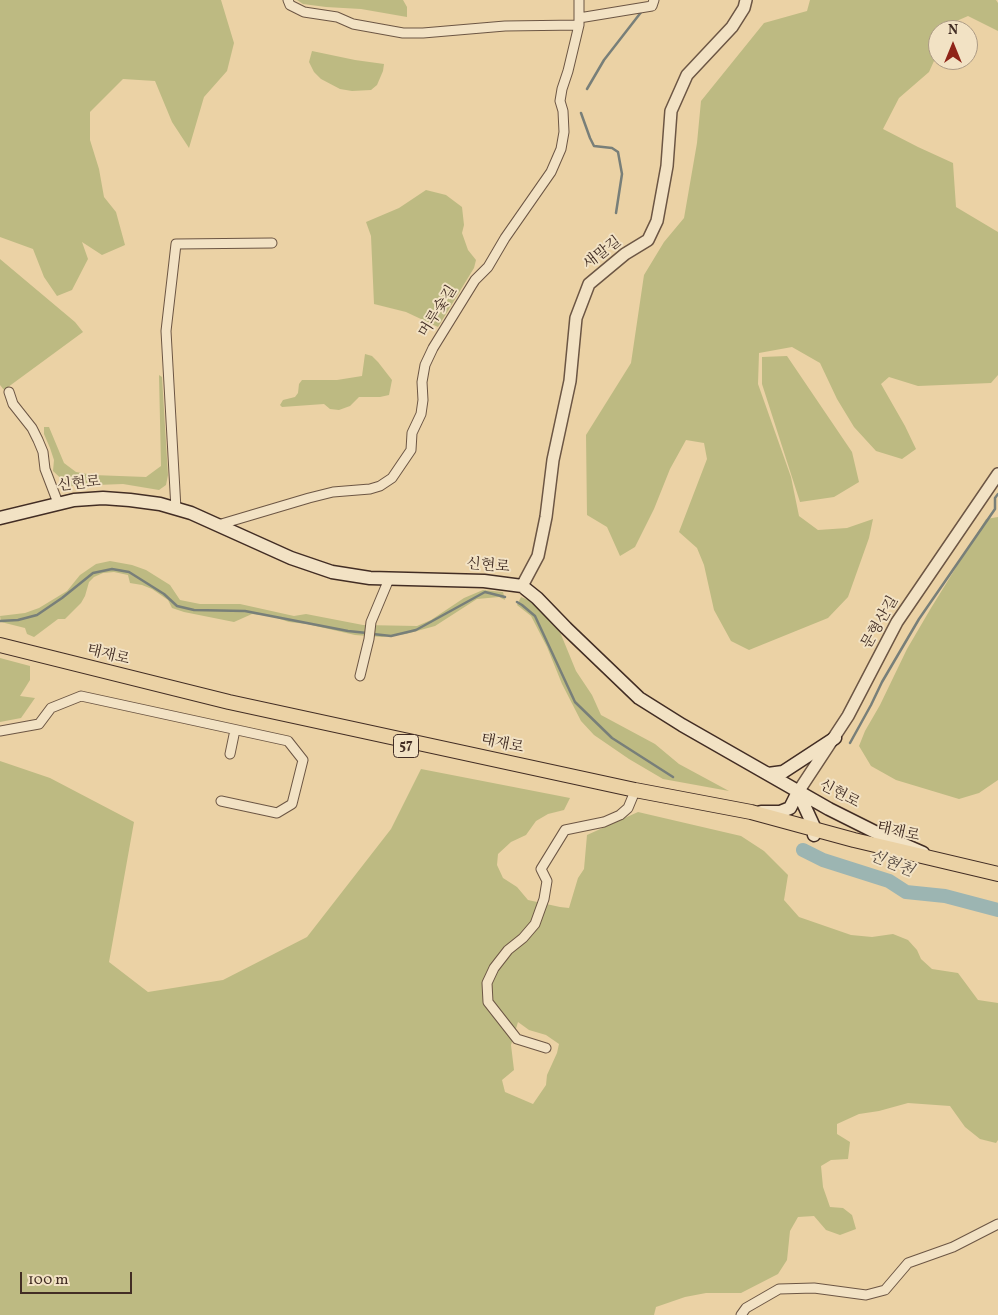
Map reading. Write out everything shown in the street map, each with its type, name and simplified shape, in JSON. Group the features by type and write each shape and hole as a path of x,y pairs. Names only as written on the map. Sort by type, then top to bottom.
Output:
{"main road":[{"name":"신현로","path":"0,518 74,500 104,498 160,504 191,513 291,558 332,572 370,578 484,581 522,586 537,598 639,698 798,792 877,834 907,845 933,858"},
{"name":"태재로","path":"0,646 229,702 625,788 751,812 814,832 998,878"},
{"name":"태재로","path":"0,650 228,707 633,796 814,832 998,874"},
{"path":"768,774 782,772 835,738"},
{"path":"751,812 780,812 790,808 798,792"},
{"path":"798,792 814,832"}],"street":[{"path":"288,0 290,5 304,12 337,17 354,24 403,33 579,22 652,6 654,0"},
{"name":"머루숯길","path":"218,525 333,492 370,489 380,486 392,478 411,450 412,433 421,414 423,400 422,382 425,365 433,348 475,280 488,267 505,238 551,172 561,149 564,132 563,111 560,101 579,22 579,0"},
{"name":"새말길","path":"522,586 538,556 546,517 552,460 570,381 576,318 589,284 625,254 648,240 657,220 667,166 671,111 687,75 732,27 744,8 746,0"},
{"path":"176,509 166,331 176,244 272,243"},
{"path":"9,392 13,404 32,428 38,440 43,452 45,470 58,504"},
{"name":"문형산길","path":"798,792 835,738 897,622 998,474"},
{"path":"360,676 371,622 389,579"},
{"path":"0,731 39,724 51,708 81,696 288,741 303,760 292,804 277,813 220,801"},
{"path":"230,754 235,730"},
{"path":"546,1048 517,1040 488,1002 487,983 494,968 508,950 523,938 535,924 544,899 547,881 541,868 565,830 604,822 620,815 628,808 633,796"},
{"path":"741,1315 746,1308 779,1289 814,1288 866,1295 885,1290 908,1263 953,1247 998,1224"}],"shaded area":[{"path":"0,0 221,0 234,43 227,71 204,97 189,148 172,122 155,81 123,79 90,112 90,140 99,169 104,197 116,212 125,245 102,255 82,242 88,259 72,290 57,296 44,277 33,249 0,237"},
{"path":"297,0 403,0 407,7 407,17 361,9 303,4"},
{"path":"810,0 996,0 998,3 998,31 968,16 959,20 928,20 928,70 930,70 899,98 883,129 953,163 956,207 998,232 998,375 991,383 918,386 889,377 881,384 916,449 902,459 876,451 854,427 837,399 820,363 792,347 759,353 758,384 791,477 799,516 818,530 847,528 873,519 869,538 848,597 828,618 749,650 731,641 714,610 704,565 697,548 679,532 707,459 704,443 686,440 670,469 654,509 635,547 620,556 607,527 587,515 586,435 631,363 644,275 664,242 684,218 697,143 701,101 764,23 807,11"},
{"path":"312,51 384,64 383,71 377,85 371,90 352,91 340,89 321,79 314,72 309,62"},
{"path":"426,190 446,195 462,207 464,225 462,233 468,250 476,260 474,268 438,327 406,312 374,304 371,236 366,222 399,208"},
{"path":"0,259 75,322 83,332 4,390 0,385"},
{"path":"365,354 372,356 392,380 389,395 359,397 350,406 339,410 330,409 324,404 282,407 280,405 283,400 295,397 302,380 337,380 362,376"},
{"path":"787,356 852,452 859,482 834,497 800,502 762,384 762,357"},
{"path":"159,375 162,377 168,475 166,485 159,490 123,484 69,486 53,471 54,460 44,434 44,427 49,427 64,463 76,472 93,475 146,477 161,466"},
{"path":"998,517 998,780 979,793 959,799 896,780 871,766 859,746 907,649 931,608 986,519"},
{"path":"110,561 146,570 170,585 180,600 200,604 240,604 294,616 306,614 363,625 417,626 431,620 464,598 483,590 503,592 505,600 499,597 477,599 435,626 406,634 382,637 355,635 307,624 289,622 271,616 252,614 234,622 184,612 172,608 168,600 152,589 130,583 128,575 114,572 103,573 94,577 89,582 81,603 65,619 58,619 34,637 27,634 25,628 1,622 0,616 25,613 39,608 67,591 80,575 96,564"},
{"path":"521,597 531,601 560,632 576,671 592,695 601,715 655,744 679,764 729,791 663,779 594,735 581,721 531,616 517,605"},
{"path":"0,658 30,666 30,680 20,696 35,698 21,718 0,722"},
{"path":"0,761 50,778 134,822 109,962 148,992 223,980 307,937 391,829 421,769 570,798 564,810 548,814 536,821 526,835 511,842 498,854 497,865 503,878 517,887 528,900 569,908 578,878 584,869 587,835 638,812 741,836 764,851 788,875 784,900 799,917 851,935 872,937 893,934 908,940 917,950 921,959 932,969 958,973 978,1000 998,1003 998,1140 996,1143 980,1139 965,1127 950,1106 908,1103 859,1114 837,1124 837,1134 850,1142 848,1159 831,1160 821,1166 823,1187 830,1207 843,1208 852,1215 856,1229 840,1235 826,1230 814,1216 798,1217 790,1231 787,1260 778,1274 741,1293 706,1293 685,1297 656,1307 654,1315 0,1315","holes":["518,1022 529,1030 546,1035 559,1044 547,1075 546,1085 533,1104 505,1092 502,1080 514,1070 511,1045"]}],"waterway":[{"path":"587,89 604,60 642,11"},
{"path":"581,113 594,146 612,148 618,152 622,174 616,213"},
{"path":"850,743 882,682 919,619 995,509 995,498 998,494"},
{"path":"0,621 18,620 37,615 93,573 112,569 129,572 164,594 177,606 194,610 245,611 367,633"},
{"path":"373,634 391,636 416,630 485,592 505,597"},
{"path":"517,602 535,616 575,702 612,738 673,777"},
{"name":"신현천","path":"803,850 823,860 889,881 906,892 945,896 998,910"}]}
